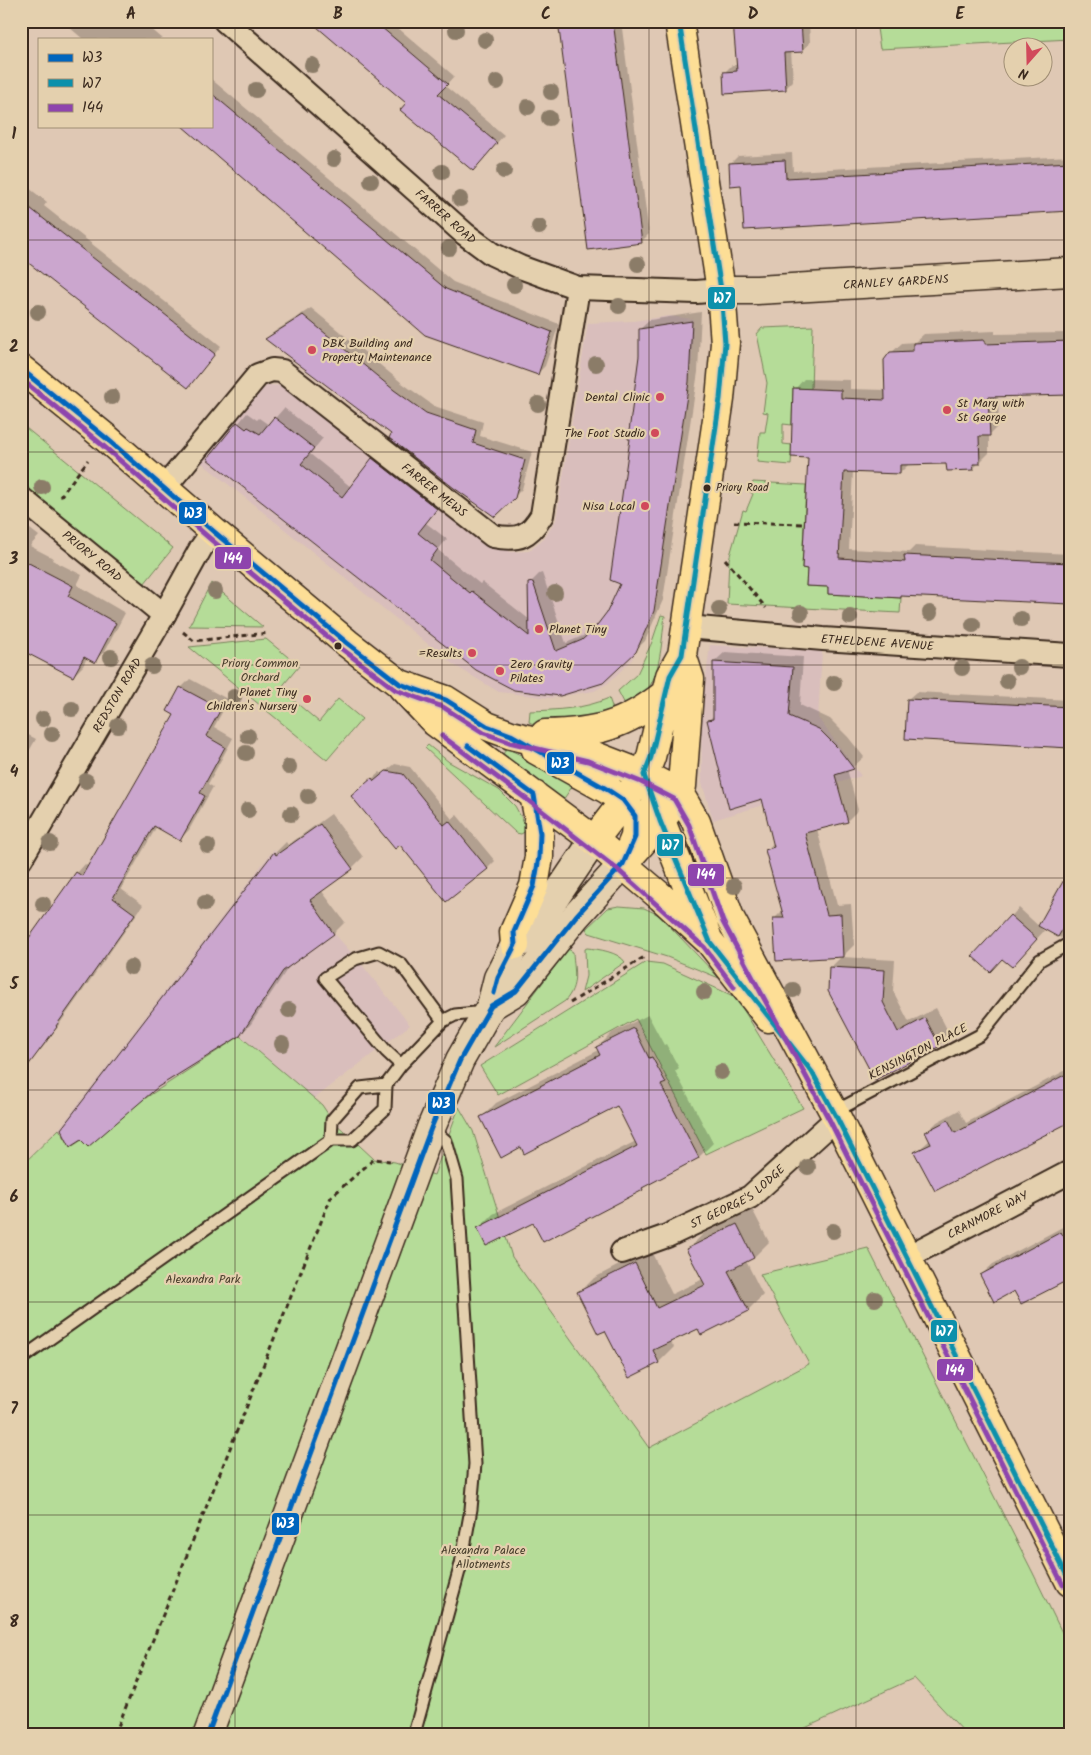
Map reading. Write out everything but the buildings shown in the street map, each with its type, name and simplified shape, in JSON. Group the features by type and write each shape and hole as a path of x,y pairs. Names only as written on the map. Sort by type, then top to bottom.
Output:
{"main road":[{"path":"594,840 644,775 651,757 670,676 682,655 720,399 725,343 721,290 679,21"},
{"path":"21,369 106,438 213,531 347,643 400,684 435,722 594,840 623,864 710,942 812,1072"},
{"path":"623,864 660,821 680,793 684,774 690,679 682,655"},
{"path":"400,684 446,700 487,726 511,735 590,754 644,775 680,793 690,808 696,822 730,918 835,1115 1070,1582"},
{"path":"511,735 570,733 603,729 621,723 639,713 665,694"},
{"path":"511,735 623,800 635,816 636,823 635,837 623,864"},
{"path":"644,775 660,821 710,942"},
{"path":"515,945 514,932 534,886 539,857 539,820 534,795"}],"street":[{"name":"FARRER ROAD","path":"224,21 465,234 492,254 520,267 578,288 696,292 721,290"},
{"name":"CRANLEY GARDENS","path":"721,290 757,290 1070,272"},
{"name":"FARRER MEWS","path":"164,488 258,375 272,370 282,372 493,536 507,539 520,538 534,529 542,516 578,288"},
{"name":"PRIORY ROAD","path":"21,498 164,615"},
{"name":"REDSTON ROAD","path":"21,859 164,615 201,548 213,531"},
{"name":"ETHELDENE AVENUE","path":"687,627 791,637 1070,654"},
{"path":"208,1734 431,1128 460,1060 489,1009 498,978 515,945 527,939 594,840"},
{"path":"489,1009 516,991 576,916 623,864"},
{"name":"ST GEORGE'S LODGE","path":"622,1252 667,1236 750,1197 835,1115"},
{"name":"CRANMORE WAY","path":"907,1257 1069,1175"}],"lane":[{"name":"KENSINGTON PLACE","path":"835,1115 980,1036 1040,960 1070,943"},
{"path":"401,1065 386,1051 325,978 355,960 379,952 401,964 444,1021"},
{"path":"21,1359 331,1140 352,1140 385,1109 386,1085 401,1065 444,1021 455,1015 489,1009"},
{"path":"331,1140 332,1120 360,1088 386,1085"},
{"path":"414,1734 461,1564 471,1509 475,1464 457,1179 446,1141 431,1128"}],"path":[{"path":"45,518 106,438"},
{"path":"734,522 804,524"},
{"path":"724,558 791,637"},
{"path":"164,615 194,642 269,633"},
{"path":"570,1003 646,956"},
{"path":"115,1734 331,1197 374,1159 395,1162"}],"shaded area":[{"path":"669,316 693,319 692,363 642,640 631,661 607,684 594,691 550,698 499,692 454,665 198,460 264,388 269,385 284,386 481,536 511,552 529,551 544,539 556,520 588,323 633,321"},
{"path":"710,645 822,651 818,718 861,776 713,820 702,783 701,716"},
{"path":"274,849 334,933 410,1025 314,1099 240,1036 70,1147 59,1129"}],"green space":[{"path":"876,21 1070,21 1070,39 1004,38 1004,42 880,49"},
{"path":"813,326 811,389 793,388 792,425 783,424 783,444 792,445 791,465 757,462 760,432 765,432 768,413 763,412 767,383 757,334 762,328"},
{"path":"21,424 173,548 144,584 21,485"},
{"path":"753,482 806,485 802,568 807,569 806,586 828,587 828,594 901,598 900,613 727,604 729,559 743,510 746,511 753,494 750,492"},
{"path":"211,583 263,627 189,626"},
{"path":"661,615 665,616 655,675 647,690 627,708 618,691 637,674 652,642"},
{"name":"Priory Common Orchard","path":"266,639 299,666 280,689 319,722 338,699 362,719 327,760 189,647"},
{"path":"609,698 615,715 543,728 529,722 530,711 580,707"},
{"path":"428,745 449,762 499,790 515,806 526,826 526,831 521,834 516,833 425,748"},
{"path":"506,748 576,781 563,800 502,757"},
{"path":"619,906 644,908 659,915 719,978 667,957 589,933 586,929 608,908"},
{"path":"568,949 573,952 575,978 572,989 565,1001 494,1047"},
{"path":"585,949 613,953 625,962 582,992 586,976"},
{"path":"646,962 663,964 731,995 740,1004 803,1108 706,1154 636,1019 498,1095 480,1066"},
{"path":"240,1036 322,1105 332,1120 374,1159 395,1162 434,1175 459,1107 473,1131 512,1257 649,1448 809,1364 760,1274 868,1248 1070,1649 1070,1734 966,1734 914,1678 792,1734 21,1734 21,1166 59,1129 71,1147"}],"transit line":[{"name":"W7","path":"679,21 721,290 725,343 720,399 682,655 670,676 651,757 644,775 660,821 710,942 812,1072 837,1118 1070,1582"},
{"name":"W3","path":"21,369 106,438 213,531 347,643 400,684 446,700 487,726 511,735 608,790 623,800 635,816 635,837 623,864 576,916 516,991 491,1006 460,1060 431,1128 208,1734"},
{"name":"144","path":"21,379 101,444 208,537 342,649 396,690 443,707 484,733 509,742 588,761 641,782 674,799 689,825 723,922 830,1121 1063,1585"},
{"name":"144","path":"442,736 618,870 704,947 734,987"},
{"name":"W3","path":"468,746 534,795 540,833 539,857 534,886 514,932 515,945 498,978 494,993"}],"place":[{"name":"DBK Building and Property Maintenance","path":"312,350"},
{"name":"Dental Clinic","path":"660,397"},
{"name":"St Mary with St George","path":"947,410"},
{"name":"The Foot Studio","path":"655,433"},
{"name":"Priory Road","path":"707,488"},
{"name":"Nisa Local","path":"645,506"},
{"name":"Planet Tiny","path":"539,629"},
{"name":"=Results","path":"472,653"},
{"name":"Zero Gravity Pilates","path":"500,671"},
{"name":"Planet Tiny Children's Nursery","path":"307,699"}],"park label":[{"name":"Alexandra Park","path":"203,1279"},
{"name":"Alexandra Palace Allotments","path":"483,1557"}]}
